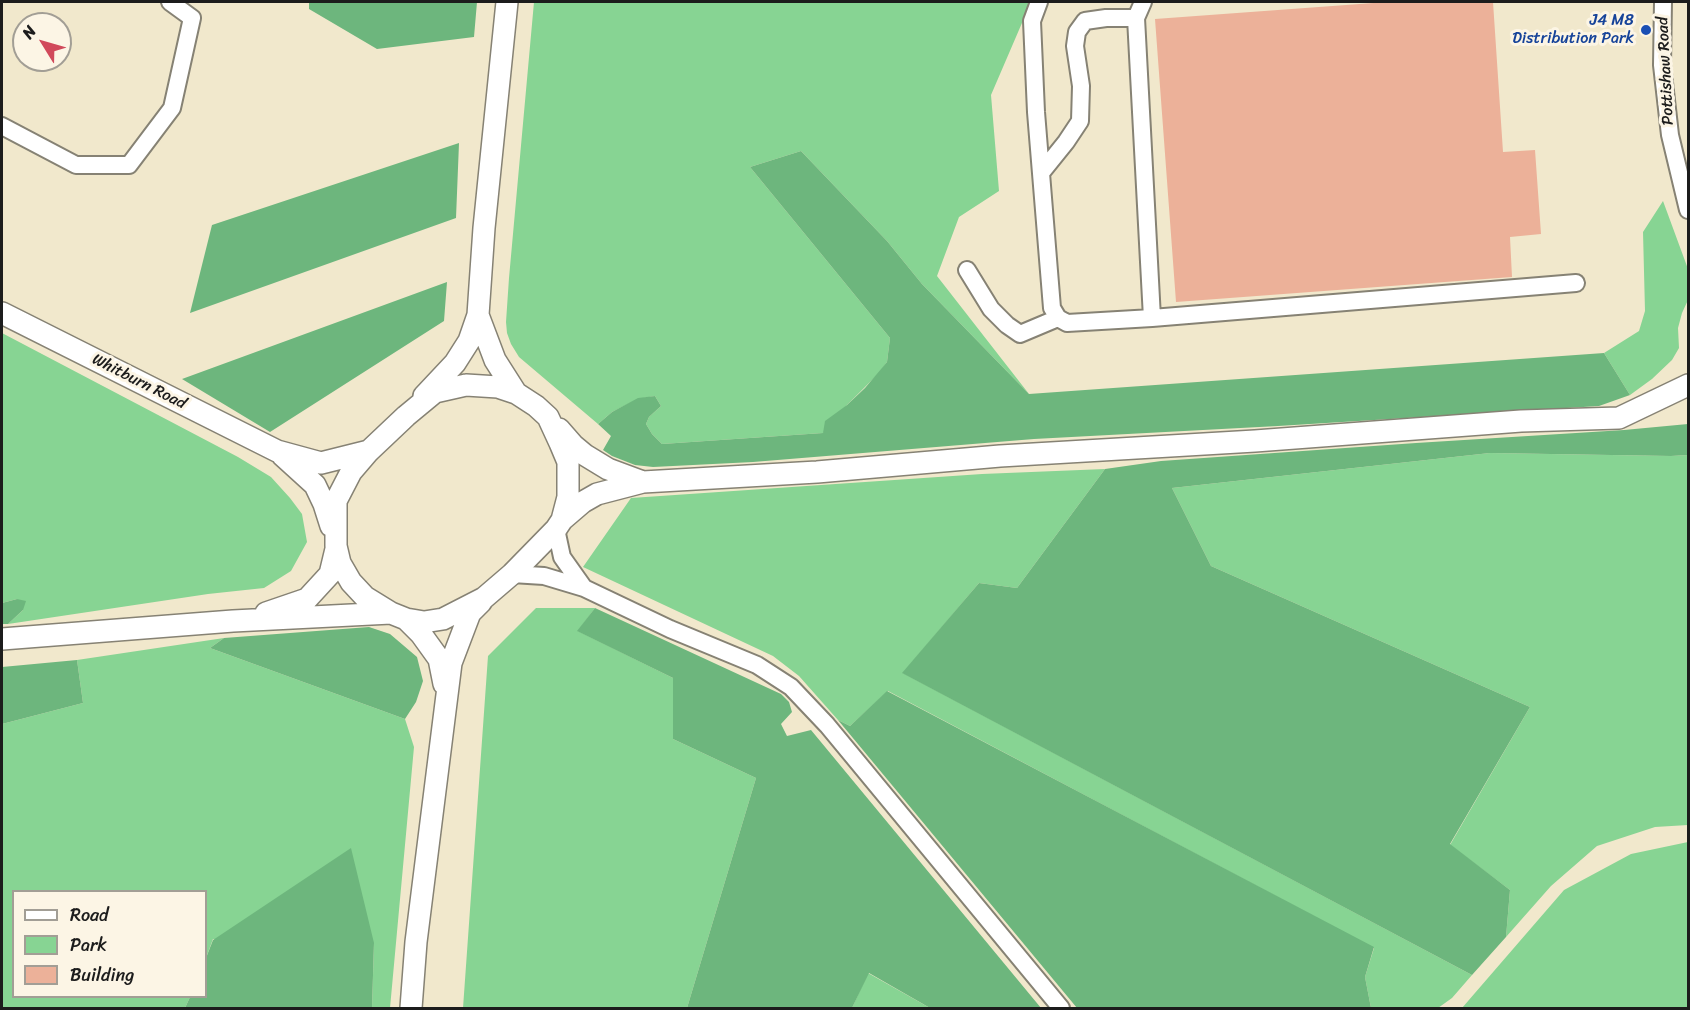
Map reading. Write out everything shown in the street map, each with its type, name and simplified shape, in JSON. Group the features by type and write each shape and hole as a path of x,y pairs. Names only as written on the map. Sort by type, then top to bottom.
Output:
{"main road":[{"path":"406,416 454,363 469,340 478,315 484,228 507,2"},
{"name":"Whitburn Road","path":"2,313 276,450 321,463 369,451"},
{"path":"478,315 495,360 516,393"},
{"path":"1665,397 1689,370"},
{"path":"411,1008 416,942 451,663 470,613 583,502 597,494 643,482 817,472 1000,456 1255,441 1510,422 1619,418 1689,385"},
{"path":"233,621 278,610 307,599 330,574 336,543 336,501 351,472 369,451 435,392 466,386 498,387 516,393 536,406 585,455 608,469 643,482"},
{"path":"548,417 568,462 568,497 559,525"},
{"name":"Whitburn Road","path":"276,450 315,485 324,504 340,563 351,582 365,597 398,616"},
{"path":"2,639 233,621 398,616 424,622 443,619 484,598 505,580"},
{"path":"398,616 421,634 439,659 448,699"}],"street":[{"path":"2,126 76,165 129,165 172,108 192,18 170,2"},
{"path":"1039,2 1032,21 1036,112 1052,308 1058,318 1067,322 1152,318 1576,283"},
{"path":"1143,2 1136,18 1152,318"},
{"name":"Pottishaw Road","path":"1663,2 1662,65 1670,135 1689,210"},
{"path":"1041,173 1080,121 1081,86 1075,46 1077,32 1085,21 1136,18"},
{"path":"967,270 991,309 1020,334 1058,318"},
{"path":"559,525 562,557 584,588"},
{"path":"505,580 544,576 584,588 670,629 757,665 791,687 827,725 1060,1008"}],"green space":[{"path":"309,2 477,2 474,37 377,49 309,9"},
{"path":"534,2 1031,2 991,95 999,191 959,217 937,276 1029,394 922,284 887,241 801,151 750,167 890,338 887,362 879,373 823,433 662,444 646,424 649,417 661,406 655,396 638,399 612,412 598,424 519,357 507,333 509,278"},
{"path":"459,143 456,218 190,313 212,225"},
{"path":"801,151 887,241 922,284 1029,394 1604,353 1630,395 1599,406 1034,439 753,462 653,467 635,465 612,456 603,450 611,436 598,424 612,412 638,398 655,396 661,406 649,417 646,424 662,444 823,433 825,421 865,388 887,362 890,338 750,167"},
{"path":"1663,201 1688,269 1688,300 1678,328 1679,348 1672,360 1630,395 1604,353 1639,331 1645,311 1643,232"},
{"path":"447,282 444,321 270,432 182,379"},
{"path":"2,333 238,457 271,477 302,514 307,542 291,571 264,588 208,594 8,624 23,610 17,599 2,603"},
{"path":"1688,424 1688,455 1490,453 1172,488 1211,566 1530,707 1450,844 1510,890 1506,937 1472,975 902,673 979,583 1017,588 1105,469 1161,461"},
{"path":"1490,453 1688,455 1688,825 1655,827 1597,846 1551,886 1506,937 1510,890 1450,845 1530,707 1211,566 1172,488"},
{"path":"1105,469 1017,588 979,583 903,673 1472,975 1452,998 1438,1008 1371,1008 1365,977 1374,948 888,691 850,726 838,720 799,676 773,656 583,567 631,498 982,474"},
{"path":"17,599 26,601 23,610 8,624 2,624 2,603"},
{"path":"536,608 595,608 578,631 673,678 673,739 756,778 687,1008 463,1008 488,656"},
{"path":"595,608 781,694 789,702 792,712 781,724 787,736 811,730 1041,1008 930,1008 869,973 852,1008 687,1008 756,778 673,739 673,678 577,631"},
{"path":"369,627 390,634 417,657 423,681 416,702 405,719 210,648 224,638"},
{"path":"224,638 210,648 405,719 414,747 390,1008 372,1008 374,943 213,939 207,955 207,890 12,890 12,998 190,998 185,1008 2,1008 2,724 83,703 77,660"},
{"path":"77,660 83,703 2,724 2,667"},
{"path":"887,691 1374,947 1365,977 1371,1008 1077,1008 838,720 850,726"},
{"path":"1688,842 1688,1008 1462,1008 1564,890 1631,854"},
{"path":"351,848 374,943 372,1008 185,1008 190,998 207,998 207,955 213,940"},
{"path":"868,973 930,1008 852,1008"}],"building":[{"path":"1387,2 1493,2 1503,152 1535,150 1541,234 1510,237 1512,277 1176,302 1155,19"}],"place":[{"name":"J4 M8 Distribution Park","path":"1646,30"}]}
